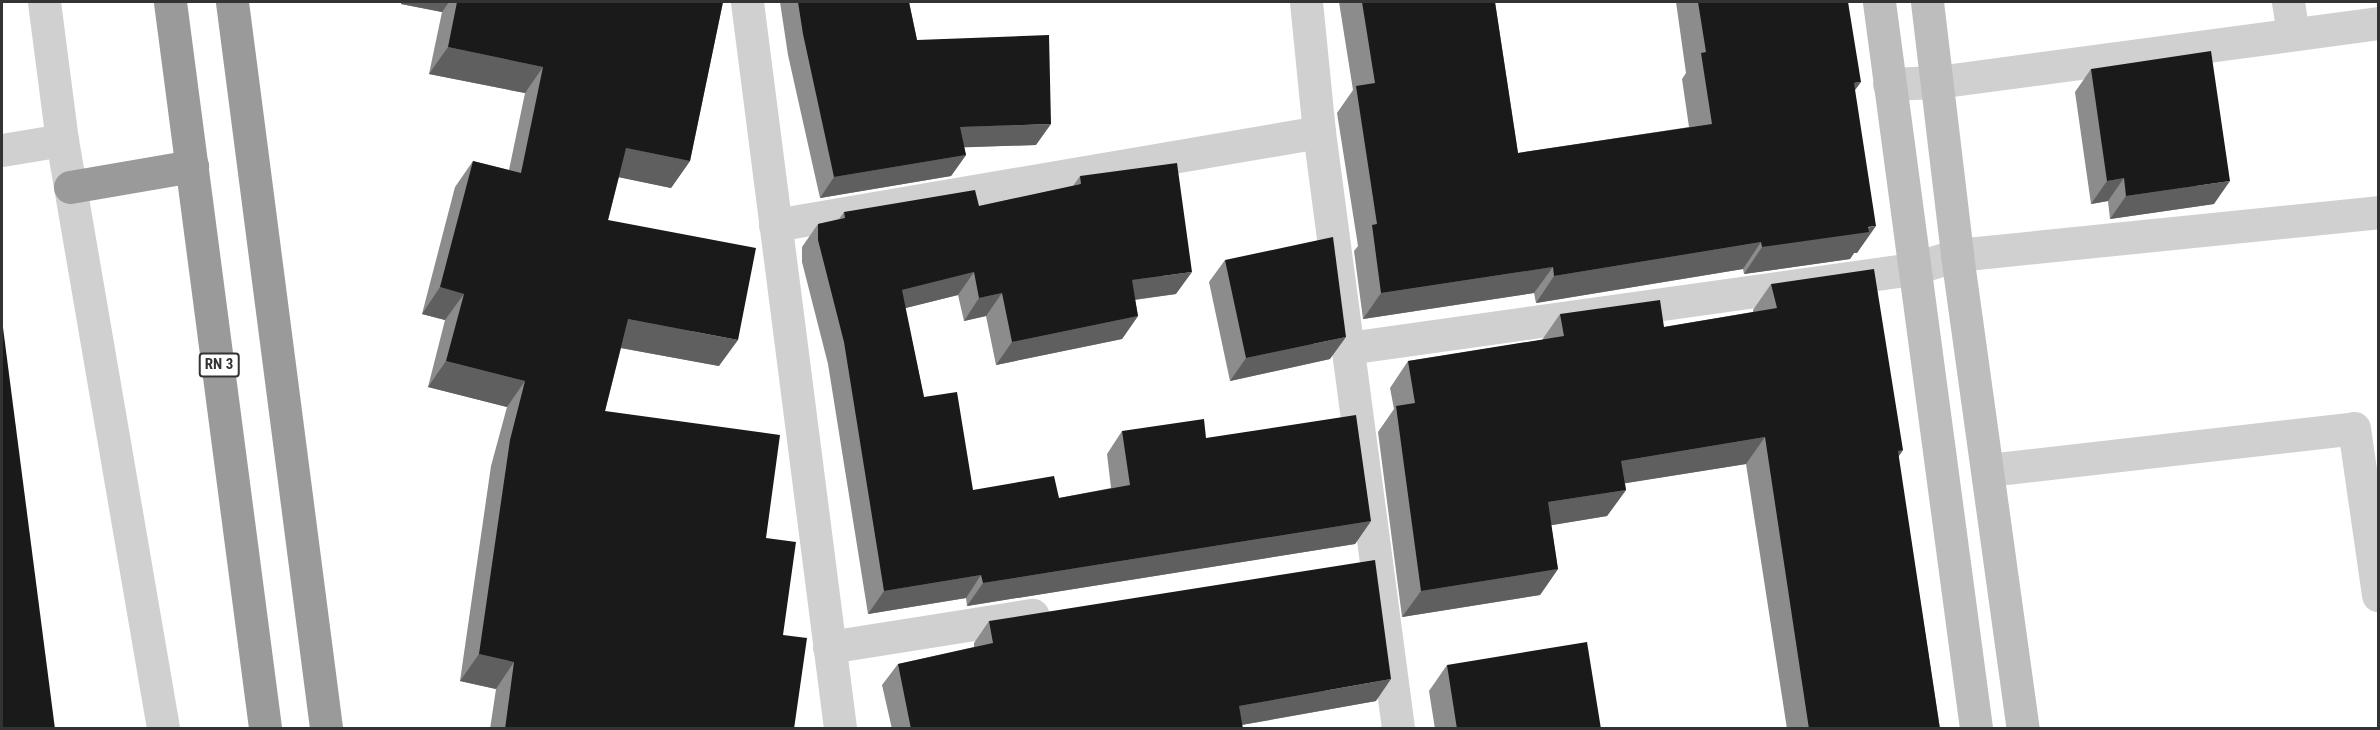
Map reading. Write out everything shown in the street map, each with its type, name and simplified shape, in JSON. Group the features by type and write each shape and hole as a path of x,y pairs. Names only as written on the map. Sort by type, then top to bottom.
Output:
{"highway":[{"name":"RN 3","path":"170,2 265,729"},
{"path":"232,2 326,729"},
{"path":"70,187 192,166"}],"street":[{"path":"44,2 62,140 162,729"},
{"path":"747,2 840,729"},
{"path":"1306,2 1319,132 1398,729"},
{"path":"1879,2 1912,269 1976,729"},
{"path":"1927,2 1957,255 2023,729"},
{"path":"2288,2 2293,34"},
{"path":"1889,84 1937,82 2379,23"},
{"path":"775,225 1319,132"},
{"path":"2,150 62,140"},
{"path":"1348,348 1912,269 1957,255 2379,212"},
{"path":"1988,470 2366,427 2379,595"},
{"path":"1340,566 1374,560"},
{"path":"829,647 1061,610"}],"building":[{"path":"457,2 723,2 690,161 626,148 608,220 756,248 738,340 628,319 605,411 780,435 766,538 796,542 783,635 807,638 794,729 505,729 514,662 479,654 510,440 525,381 446,361 464,294 440,287 473,161 521,173 543,67 448,47"},
{"path":"798,2 909,2 917,40 1049,35 1051,124 960,127 966,155 834,177"},
{"path":"1362,2 1495,2 1518,153 1712,124 1701,53 1706,52 1698,2 1848,2 1861,82 1854,83 1876,226 1868,227 1869,232 1762,247 1761,242 1554,276 1553,267 1381,293 1372,225 1377,224 1356,86 1375,83"},
{"path":"2211,51 2230,181 2126,196 2124,178 2107,181 2091,69"},
{"path":"1177,163 1192,272 1132,280 1138,316 1012,342 1002,293 979,298 974,272 902,290 924,397 957,392 973,490 1054,476 1059,498 1130,485 1122,431 1204,419 1206,438 1356,415 1371,521 983,583 981,575 884,591 844,342 818,240 818,224 845,218 844,212 975,190 979,206 1081,184 1080,176"},
{"path":"1333,237 1346,337 1246,358 1225,260"},
{"path":"1874,269 1903,450 1898,451 1940,729 1809,729 1765,437 1621,461 1626,490 1548,502 1558,569 1421,591 1396,406 1415,403 1408,361 1564,336 1560,314 1660,300 1664,327 1777,308 1771,284"},
{"path":"2,320 55,729 2,729"},
{"path":"1375,560 1391,679 1239,706 1243,729 911,729 898,664 993,643 989,621"},
{"path":"1587,642 1601,729 1457,729 1447,665"}]}
